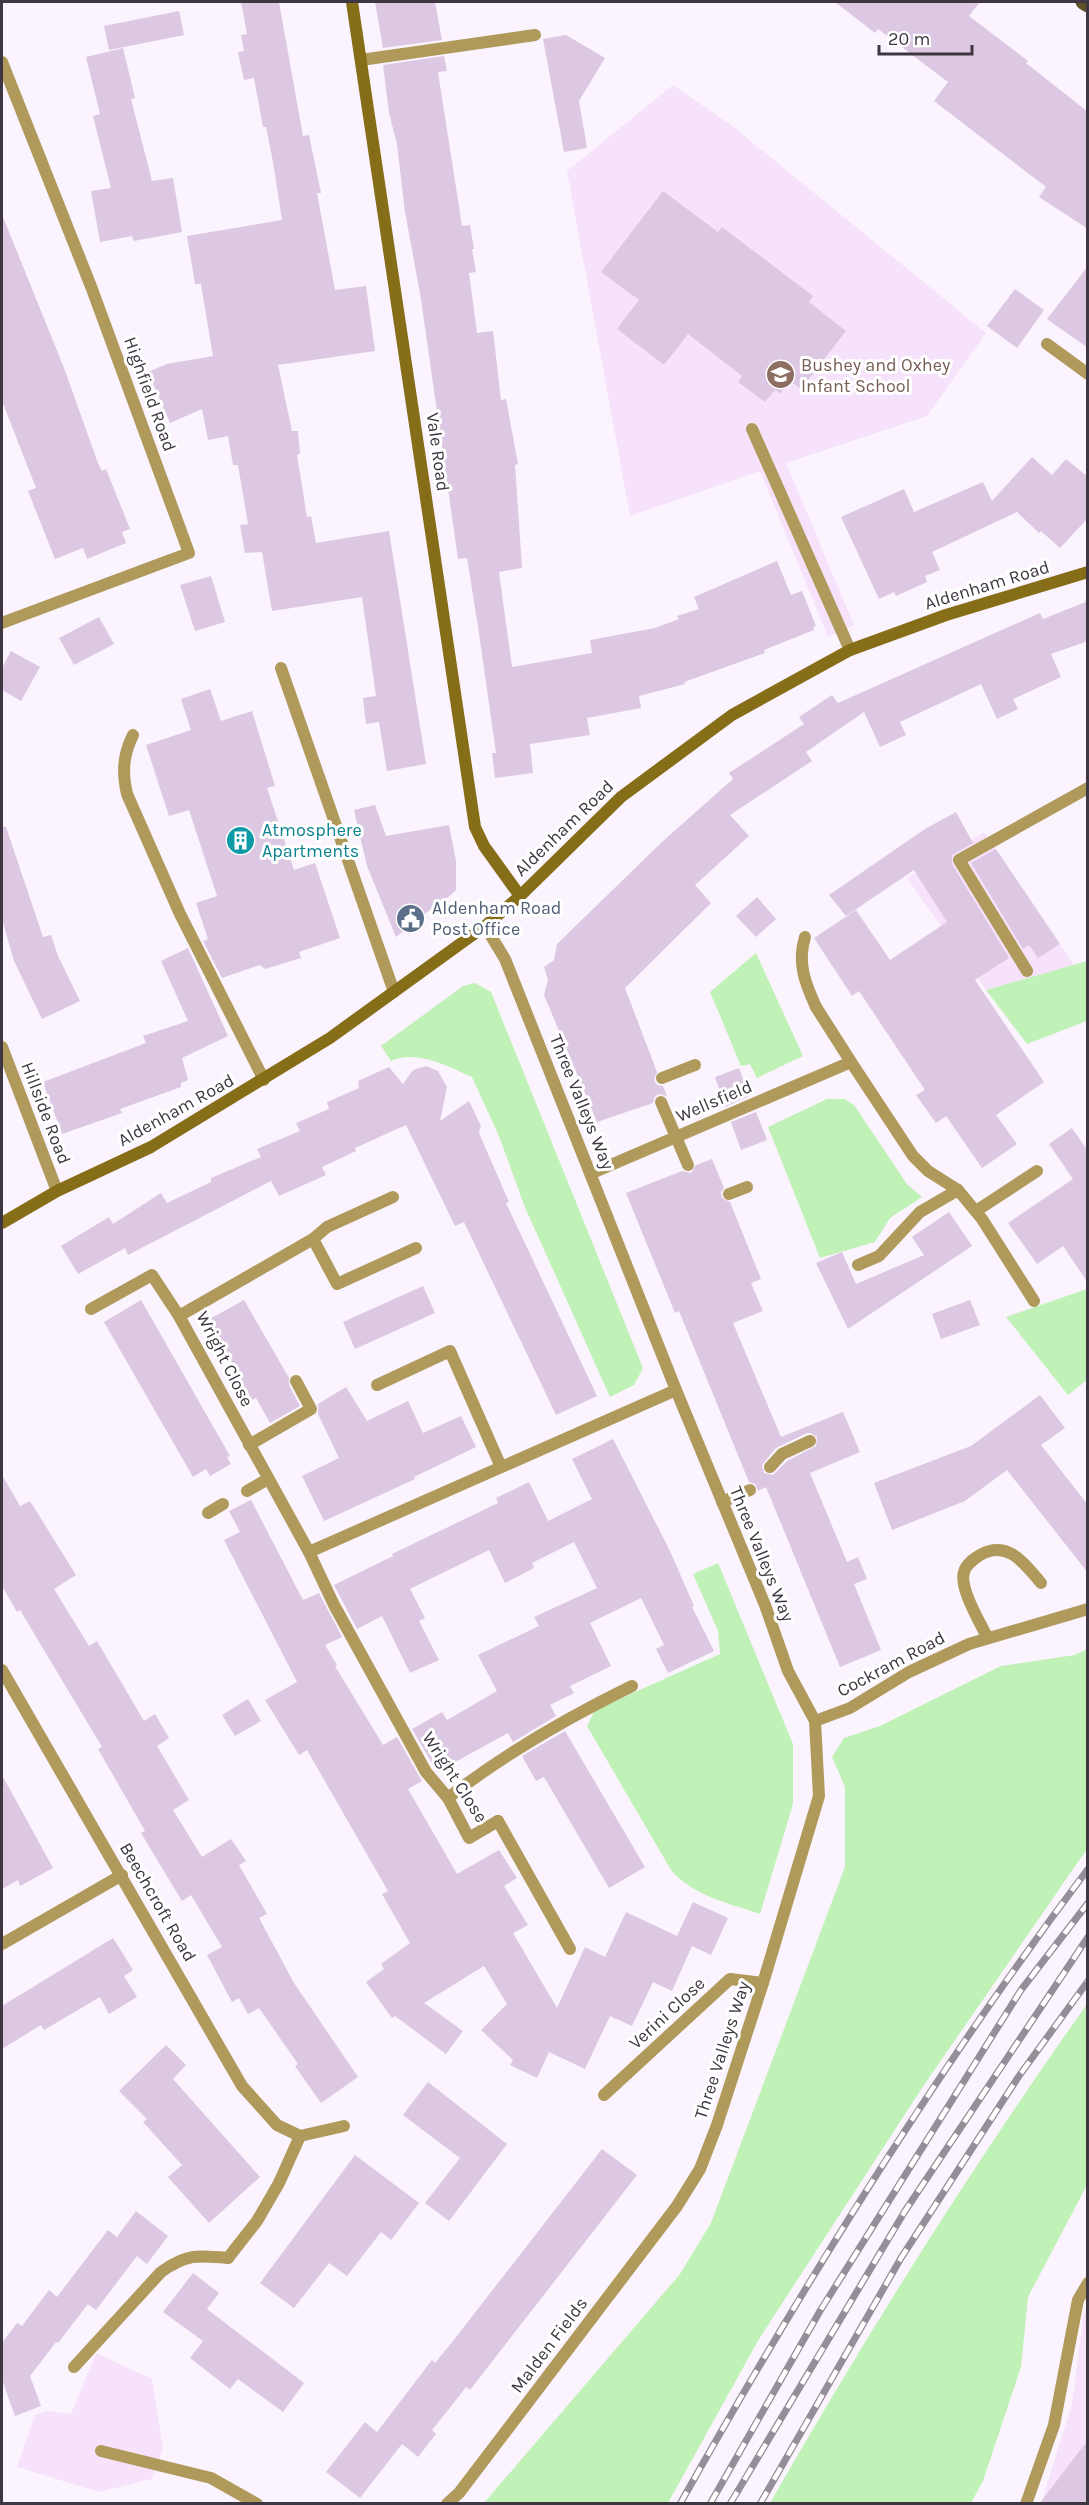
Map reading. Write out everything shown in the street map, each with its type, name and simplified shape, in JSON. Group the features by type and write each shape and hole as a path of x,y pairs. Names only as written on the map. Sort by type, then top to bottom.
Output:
{"main road":[{"name":"Vale Road","path":"352,2 476,827 484,846 520,896"},
{"path":"1083,2 1088,5"},
{"name":"Aldenham Road","path":"2,1223 57,1191 151,1147 330,1038 485,926 520,896 621,797 732,715 850,650 946,615 1088,572"}],"street":[{"path":"361,60 535,35"},
{"name":"Highfield Road","path":"2,62 92,289 189,553 2,623"},
{"path":"1047,344 1088,374"},
{"path":"752,429 850,650"},
{"path":"280,668 394,992"},
{"path":"133,735 123,764 123,777 128,794 180,914 264,1080"},
{"path":"1028,971 958,860 1088,788"},
{"name":"Three Valleys Way","path":"485,926 506,959 676,1390 765,1605 788,1671 815,1721 819,1796 763,1983 700,2169 677,2206"},
{"path":"805,937 800,951 801,967 816,1007 913,1156 928,1171 958,1190 976,1211 1034,1301"},
{"name":"Hillside Road","path":"2,1047 57,1191"},
{"name":"Wellsfield","path":"592,1173 851,1062"},
{"path":"662,1078 695,1065"},
{"path":"661,1102 688,1165"},
{"path":"976,1211 1037,1171"},
{"path":"729,1194 747,1187"},
{"path":"858,1265 879,1256 920,1212 958,1190"},
{"name":"Wright Close","path":"393,1197 327,1227 313,1239 179,1316 309,1552 334,1605 426,1772 448,1798 470,1838 498,1821 570,1949"},
{"path":"313,1239 337,1284 416,1248"},
{"path":"91,1309 152,1275 179,1316"},
{"path":"377,1385 450,1351 501,1467"},
{"path":"249,1445 311,1409 296,1381"},
{"path":"309,1552 676,1390"},
{"path":"770,1467 782,1454 810,1442"},
{"path":"247,1491 268,1479"},
{"path":"722,1502 750,1490"},
{"path":"208,1512 223,1504"},
{"path":"987,1637 965,1591 964,1572 971,1560 989,1550 1004,1551 1019,1557 1041,1583"},
{"name":"Cockram Road","path":"815,1721 850,1708 909,1672 987,1637 1088,1609"},
{"name":"Beechcroft Road","path":"2,1670 242,2086 277,2125 300,2136"},
{"path":"448,1798 489,1766 575,1714 632,1686"},
{"path":"2,1944 122,1875"},
{"name":"Verini Close","path":"604,2095 730,1979 763,1983"},
{"path":"74,2367 161,2272 177,2261 196,2254 228,2258 257,2221 279,2183 300,2136 344,2126"},
{"name":"Malden Fields","path":"447,2504 459,2493 677,2206"},
{"path":"1026,2504 1054,2425 1078,2300 1088,2283"},
{"path":"101,2451 211,2478 257,2504"}],"shaded area":[{"name":"Bushey and Oxhey Infant School","path":"673,85 731,125 986,333 927,416 786,463 854,625 828,637 760,471 630,516 567,171"},
{"path":"984,832 1074,965 986,990 907,878"},
{"path":"1087,2307 1087,2503 1041,2504 1072,2404 1084,2312"},
{"path":"96,2353 152,2379 163,2449 152,2479 99,2492 17,2467 35,2415 48,2411 71,2414"}],"green space":[{"path":"756,953 803,1056 757,1078 750,1064 741,1066 710,992"},
{"path":"1087,961 1087,1021 1027,1044 986,990"},
{"path":"475,983 491,992 643,1368 634,1385 610,1397 524,1205 499,1136 472,1077 432,1060 411,1057 391,1061 381,1046 463,986"},
{"path":"827,1099 845,1099 854,1105 907,1184 922,1197 890,1218 875,1242 820,1258 768,1127"},
{"path":"1087,1289 1087,1380 1068,1395 1006,1317"},
{"path":"718,1563 793,1744 793,1804 760,1914 701,1892 680,1879 671,1870 587,1726 595,1710 720,1654 718,1631 693,1574"},
{"path":"1087,1649 1087,1849 922,2088 759,2339 668,2503 484,2503 680,2274 711,2223 845,1867 845,1787 832,1757 844,1738 880,1726 1001,1666 1075,1655"},
{"path":"1087,2004 1087,2185 1028,2297 1021,2367 983,2481 971,2503 770,2503 845,2376 962,2188"}],"building":[{"path":"241,2 279,2 303,136 309,135 321,193 317,193 335,290 366,286 375,351 278,365 292,431 298,431 300,454 297,455 307,517 311,516 316,543 389,531 426,764 387,771 379,722 366,724 363,698 376,696 362,597 272,611 262,552 245,553 240,525 248,524 238,465 233,465 228,436 208,440 202,409 170,423 148,372 167,364 213,356 201,284 195,284 187,236 282,220 273,162 266,127 263,127 254,78 244,80 238,52 244,51 241,35 247,34"},
{"path":"375,2 435,2 442,40 383,48"},
{"path":"835,2 980,2 969,16 1028,61 1026,63 1088,112 1088,229 1039,197 1046,187 934,101 948,82 878,29 875,33"},
{"path":"179,11 184,35 109,50 104,26"},
{"path":"566,35 605,58 579,101 587,148 564,152 543,39"},
{"path":"123,48 135,98 131,99 152,181 173,178 182,232 134,241 132,236 100,242 91,191 111,188 93,116 100,114 86,57"},
{"path":"444,56 447,71 438,72 462,226 470,225 474,249 472,249 476,272 469,273 477,333 493,331 501,400 506,399 518,464 515,465 522,568 499,572 512,667 592,653 590,640 655,628 679,619 677,616 699,609 694,597 777,561 791,595 802,591 816,626 813,627 814,630 764,650 765,653 684,682 685,684 639,696 641,708 587,718 590,735 530,744 533,773 495,778 492,753 496,753 479,633 467,558 458,559 421,299 405,212 397,144 389,113 383,65"},
{"path":"663,191 718,232 722,227 813,296 809,302 846,331 801,389 790,381 780,394 775,390 765,402 738,382 742,376 688,334 664,365 617,329 639,300 601,272"},
{"path":"3,217 64,368 98,463 102,471 106,469 130,529 122,532 126,543 87,559 83,548 55,559 28,491 36,488 2,401"},
{"path":"1088,266 1088,348 1047,319"},
{"path":"1015,289 1044,310 1017,348 987,326"},
{"path":"1032,457 1052,475 1066,459 1088,477 1088,518 1060,548 1041,531 1039,533 1017,512 932,552 940,570 925,576 927,582 896,596 894,592 879,599 841,517 904,489 914,512 983,482 992,501"},
{"path":"211,576 225,622 195,631 180,585"},
{"path":"1088,601 1088,641 1051,654 1061,677 1013,699 1018,709 997,719 981,684 900,722 906,735 880,747 864,712 806,752 812,761 730,815 749,836 695,885 711,903 625,988 657,1072 654,1080 657,1085 663,1086 667,1096 658,1094 653,1103 597,1122 544,995 548,980 544,967 554,960 557,944 663,841 733,779 729,773 804,724 799,717 832,695 838,703 1040,613 1043,619"},
{"path":"99,617 114,644 74,665 59,638"},
{"path":"11,651 40,667 21,701 2,690 2,668"},
{"name":"Atmosphere Apartments","path":"210,689 221,721 252,711 275,786 267,788 294,870 315,863 340,938 299,952 301,958 265,969 260,965 222,978 203,941 208,939 196,903 217,896 189,810 169,816 146,745 191,730 181,699"},
{"path":"375,805 386,836 449,825 456,861 456,890 435,909 435,906 396,937 367,866 354,810"},
{"path":"956,812 973,843 952,855 952,864 1009,958 975,980 1044,1082 996,1115 1017,1144 982,1168 946,1116 936,1123 916,1095 925,1090 859,991 852,996 814,938 856,910 890,960 947,922 914,870 846,916 829,895 925,829"},
{"path":"2,827 6,827 43,937 51,935 58,956 80,1001 42,1019 14,961 2,919"},
{"path":"996,849 1060,944 1038,958 1029,945 1023,949 971,863"},
{"path":"757,897 776,919 756,937 736,916"},
{"path":"188,948 228,1036 182,1058 188,1080 181,1083 181,1087 120,1109 122,1113 62,1134 43,1082 146,1043 143,1036 188,1021 161,961"},
{"path":"426,1066 438,1071 447,1087 440,1121 469,1101 481,1126 479,1133 509,1202 506,1203 597,1396 556,1415 464,1222 455,1226 406,1125 355,1148 356,1151 322,1167 326,1175 279,1196 271,1181 128,1255 125,1248 78,1274 61,1246 109,1217 113,1224 161,1193 167,1203 211,1182 211,1178 261,1157 257,1149 300,1131 296,1123 329,1109 327,1102 359,1088 358,1081 389,1067 403,1084 413,1070"},
{"path":"739,1068 750,1096 725,1107 715,1077"},
{"path":"756,1112 767,1140 741,1150 731,1122"},
{"path":"1072,1128 1088,1151 1088,1283 1063,1246 1037,1264 1008,1223 1073,1179 1049,1144"},
{"path":"712,1159 724,1188 721,1192 722,1198 730,1202 761,1279 751,1283 763,1311 733,1323 781,1437 843,1412 860,1452 810,1473 847,1562 858,1557 867,1579 854,1584 881,1650 840,1667 766,1487 758,1491 755,1484 749,1482 679,1311 675,1313 626,1193 682,1171 691,1173 696,1165","holes":["811,1433 817,1437 816,1446 787,1461 773,1475 764,1473 762,1465 776,1448"]},
{"path":"949,1212 972,1246 848,1329 816,1263 842,1252 856,1284 924,1255 912,1237"},
{"path":"423,1286 435,1313 355,1349 343,1322"},
{"path":"141,1300 230,1456 227,1457 231,1464 210,1476 206,1469 193,1477 104,1322"},
{"path":"244,1300 289,1378 289,1385 300,1406 270,1423 256,1398 252,1400 208,1320"},
{"path":"970,1300 980,1325 941,1339 932,1314"},
{"path":"346,1387 367,1421 408,1401 423,1433 461,1416 476,1447 414,1477 415,1479 324,1521 302,1476 339,1458 318,1414 318,1404"},
{"path":"1040,1395 1065,1428 1041,1445 1088,1505 1088,1573 1007,1470 965,1501 892,1530 874,1483 971,1446"},
{"path":"613,1439 670,1551 694,1606 692,1607 714,1651 668,1673 656,1649 664,1645 641,1598 590,1623 611,1666 570,1686 574,1693 550,1705 556,1716 513,1742 508,1733 437,1772 412,1729 442,1712 447,1720 497,1691 478,1655 539,1626 534,1617 597,1588 574,1542 532,1563 534,1568 505,1583 489,1550 410,1589 425,1618 419,1621 439,1660 410,1673 382,1616 357,1629 334,1585 498,1503 496,1498 529,1482 548,1521 592,1499 572,1459"},
{"path":"2,1475 20,1506 30,1501 76,1575 54,1589 89,1646 97,1641 144,1721 155,1714 169,1738 157,1746 189,1800 173,1810 202,1857 231,1839 246,1861 239,1865 267,1914 259,1918 294,1983 358,2077 321,2103 295,2066 298,2064 259,2008 248,2014 239,1998 232,2002 207,1955 222,1947 191,1895 182,1901 141,1833 145,1831 98,1749 102,1747 20,1610 17,1612 2,1586"},
{"path":"251,1500 303,1600 319,1593 342,1637 325,1645 337,1665 335,1666 383,1745 397,1737 422,1781 408,1789 457,1874 499,1850 517,1878 504,1886 528,1925 513,1933 557,2008 585,1947 605,1957 626,1912 677,1936 693,1902 728,1918 711,1955 692,1946 672,1991 653,1982 632,2026 610,2016 585,2069 549,2052 537,2078 510,2065 513,2060 481,2030 507,2004 484,1966 424,2003 463,2031 446,2054 395,2016 392,2018 366,1982 384,1969 381,1964 410,1943 382,1894 388,1891 307,1750 299,1755 265,1700 297,1682 224,1540 240,1532 229,1511"},
{"path":"248,1699 261,1721 235,1736 222,1715"},
{"path":"565,1731 645,1867 609,1888 544,1777 536,1781 522,1756"},
{"path":"2,1775 53,1868 20,1886 18,1880 2,1889"},
{"path":"113,1938 133,1970 124,1976 137,1997 109,2014 100,1997 44,2030 41,2025 2,2049 2,2006"},
{"path":"166,2045 186,2065 173,2079 260,2177 209,2223 168,2177 182,2165 143,2122 147,2119 119,2091"},
{"path":"428,2082 507,2144 449,2221 425,2203 460,2158 403,2115"},
{"path":"602,2149 637,2175 470,2390 466,2387 432,2430 436,2434 418,2457 402,2444 360,2498 326,2472 365,2422 377,2432 432,2360 435,2363 453,2341"},
{"path":"355,2155 419,2203 391,2240 381,2232 347,2276 329,2263 294,2308 260,2283"},
{"path":"136,2211 168,2236 147,2264 137,2256 96,2310 88,2304 30,2376 41,2406 15,2416 2,2380 2,2343 17,2323 22,2326 49,2290 57,2297 108,2230 117,2237"},
{"path":"193,2273 219,2293 207,2309 304,2383 283,2412 238,2379 230,2389 190,2358 203,2341 163,2312"},
{"path":"1088,2440 1088,2504 1039,2504"}],"railway":[{"path":"680,2504 774,2341 874,2179 978,2022 1088,1869"},
{"path":"710,2504 820,2311 1021,1990 1088,1903"},
{"path":"730,2504 905,2211 1088,1937"},
{"path":"760,2504 901,2258 1019,2076 1088,1981"}],"place":[{"name":"Bushey and Oxhey Infant School","path":"780,375"},
{"name":"Atmosphere Apartments","path":"241,840"},
{"name":"Aldenham Road Post Office","path":"411,918"}]}
